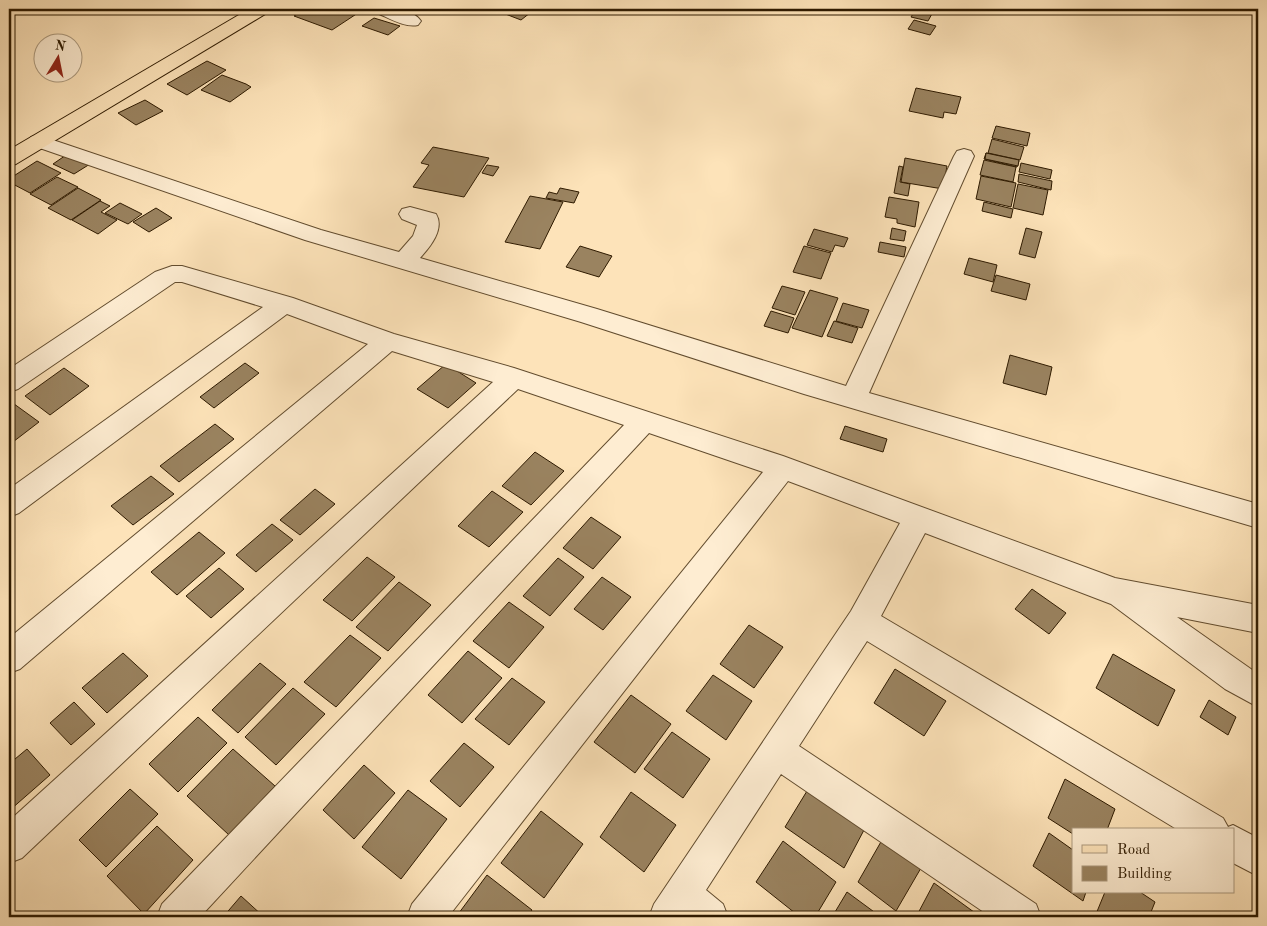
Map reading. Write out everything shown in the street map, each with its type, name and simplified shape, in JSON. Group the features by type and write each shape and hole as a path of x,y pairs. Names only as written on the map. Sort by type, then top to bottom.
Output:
{"main road":[{"path":"9,159 261,9"}],"street":[{"path":"383,9 412,20"},
{"path":"38,141 313,235 405,260 854,398 1258,516"},
{"path":"854,398 964,156"},
{"path":"405,260 418,246 429,226 428,219 410,214"},
{"path":"9,382 163,278 172,274 182,274 284,304 388,340 514,378 783,467 1115,592 1258,620"},
{"path":"9,504 284,304"},
{"path":"9,658 388,340"},
{"path":"9,845 514,378"},
{"path":"175,917 643,422"},
{"path":"425,917 783,467"},
{"path":"710,917 675,906 862,621 918,518"},
{"path":"1115,592 1236,678 1258,691"},
{"path":"862,621 1208,828"},
{"path":"776,751 1024,917"},
{"path":"1234,844 1258,858"}],"building":[{"path":"306,9 364,9 332,30 294,16"},
{"path":"535,9 521,20 495,10"},
{"path":"916,9 933,12 928,21 911,17"},
{"path":"374,18 400,26 388,35 362,26"},
{"path":"914,20 936,26 930,35 908,29"},
{"path":"207,61 226,70 187,95 167,84"},
{"path":"222,75 251,87 230,102 201,90"},
{"path":"916,88 961,97 956,114 944,112 943,118 909,111"},
{"path":"145,100 163,111 136,125 118,113"},
{"path":"996,126 1030,133 1027,146 992,138"},
{"path":"992,139 1024,147 1020,160 988,153"},
{"path":"433,147 489,158 464,197 413,187 429,165 421,163"},
{"path":"69,153 90,164 74,174 53,164"},
{"path":"986,153 1019,161 1017,167 984,159"},
{"path":"986,153 1019,160 1018,166 985,159"},
{"path":"905,158 947,166 943,189 901,182"},
{"path":"984,160 1016,167 1013,182 980,175"},
{"path":"37,161 61,173 30,193 9,182 9,179"},
{"path":"1021,163 1052,170 1050,179 1019,172"},
{"path":"487,165 499,167 493,176 482,173"},
{"path":"899,166 903,167 900,182 910,184 908,196 894,193"},
{"path":"1019,174 1052,181 1051,190 1018,182"},
{"path":"981,176 1016,183 1011,207 976,199"},
{"path":"57,177 78,187 51,205 30,194"},
{"path":"1018,184 1048,190 1043,215 1013,208"},
{"path":"78,188 101,200 71,220 48,208"},
{"path":"560,188 579,192 574,203 546,198 549,192 557,194"},
{"path":"530,196 563,202 540,249 505,242"},
{"path":"889,197 919,202 915,227 897,223 897,219 885,217"},
{"path":"100,201 110,206 101,212 117,220 98,234 72,220"},
{"path":"984,202 1013,209 1011,218 982,211"},
{"path":"120,203 142,214 128,224 105,213"},
{"path":"156,208 172,218 149,232 133,222"},
{"path":"892,228 906,231 904,241 890,239"},
{"path":"1026,228 1042,232 1035,258 1019,254"},
{"path":"814,229 848,238 844,247 835,245 832,252 807,245"},
{"path":"880,242 906,247 904,257 878,252"},
{"path":"580,246 612,256 599,277 566,267"},
{"path":"804,246 831,253 821,279 793,272"},
{"path":"969,258 997,265 993,282 964,274"},
{"path":"996,275 1030,284 1026,300 991,291"},
{"path":"782,286 805,292 795,315 772,308"},
{"path":"810,290 838,298 822,337 792,328"},
{"path":"843,303 869,310 862,328 836,321"},
{"path":"771,311 794,318 788,333 764,326"},
{"path":"834,321 858,328 852,343 827,336"},
{"path":"1010,355 1052,367 1046,395 1003,383"},
{"path":"245,363 259,373 214,408 200,397"},
{"path":"446,364 476,383 448,408 417,389"},
{"path":"64,368 89,386 50,415 25,396"},
{"path":"9,402 39,422 9,445"},
{"path":"215,424 234,439 179,482 160,466"},
{"path":"845,426 887,439 883,452 840,439"},
{"path":"535,452 564,471 531,505 502,486"},
{"path":"151,476 174,494 133,525 111,506"},
{"path":"315,489 335,504 300,535 280,520"},
{"path":"492,491 523,512 489,547 458,526"},
{"path":"591,517 621,537 593,569 563,548"},
{"path":"272,524 293,540 256,572 236,555"},
{"path":"199,532 225,553 177,595 151,572"},
{"path":"367,557 395,577 352,621 323,600"},
{"path":"558,558 584,577 550,616 523,596"},
{"path":"219,568 244,589 211,618 186,596"},
{"path":"602,577 631,597 603,630 574,609"},
{"path":"399,582 431,605 388,651 356,627"},
{"path":"1032,589 1066,613 1049,634 1015,609"},
{"path":"509,602 544,627 509,668 473,641"},
{"path":"749,625 783,647 754,688 720,664"},
{"path":"350,635 381,658 336,707 304,682"},
{"path":"468,651 502,678 462,723 428,695"},
{"path":"123,653 148,676 107,713 82,688"},
{"path":"1113,654 1175,690 1158,726 1096,688"},
{"path":"260,663 286,684 238,733 212,710"},
{"path":"895,669 946,701 924,736 874,703"},
{"path":"713,675 752,701 726,740 686,711"},
{"path":"512,678 545,702 509,745 475,719"},
{"path":"293,688 325,714 276,765 245,737"},
{"path":"631,695 671,724 635,773 594,742"},
{"path":"1209,700 1236,717 1228,735 1200,717"},
{"path":"74,702 95,724 71,745 50,723"},
{"path":"198,717 227,743 178,792 149,764"},
{"path":"672,732 710,759 683,798 644,769"},
{"path":"464,743 494,767 460,807 430,781"},
{"path":"27,749 50,775 10,810 9,764"},
{"path":"233,749 275,786 229,835 187,796"},
{"path":"364,765 395,793 354,839 323,810"},
{"path":"1065,779 1115,809 1108,828 1072,828 1072,833 1048,818"},
{"path":"130,789 158,814 106,867 79,840"},
{"path":"408,790 447,819 401,879 362,847"},
{"path":"807,791 864,830 844,868 785,827"},
{"path":"631,792 676,825 644,872 600,837"},
{"path":"541,811 583,844 544,898 501,863"},
{"path":"157,826 193,860 144,914 107,876"},
{"path":"1049,833 1072,849 1072,893 1033,866"},
{"path":"882,840 921,868 896,911 858,882"},
{"path":"783,841 836,882 815,917 800,917 756,882"},
{"path":"487,875 532,910 527,917 456,917"},
{"path":"934,883 978,915 977,917 916,917"},
{"path":"847,892 881,917 832,917"},
{"path":"1073,894 1085,894 1083,901"},
{"path":"1104,894 1143,894 1155,902 1149,917 1100,917 1096,914"},
{"path":"241,896 264,917 223,917"}]}
